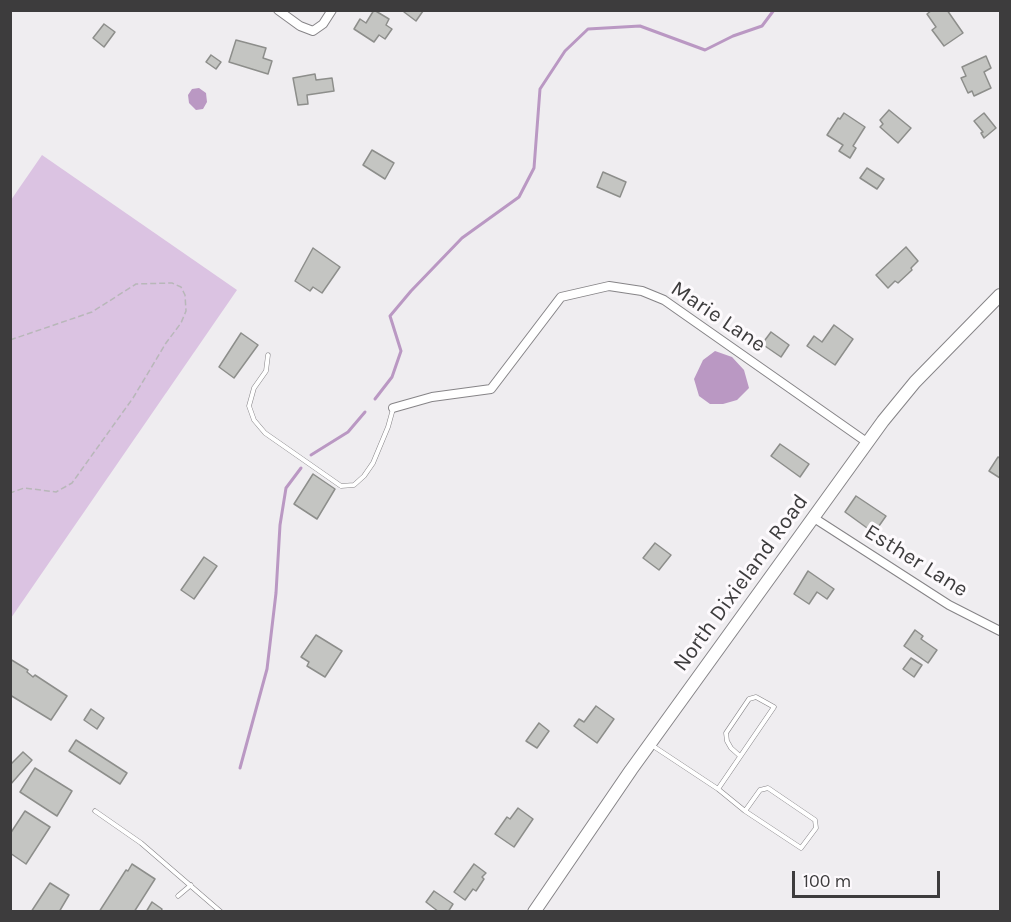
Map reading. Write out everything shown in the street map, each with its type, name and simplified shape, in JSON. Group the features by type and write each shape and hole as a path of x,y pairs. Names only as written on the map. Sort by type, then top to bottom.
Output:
{"street":[{"path":"278,10 300,26 313,30 323,24 332,10"},
{"name":"Marie Lane","path":"393,408 432,397 490,389 561,297 609,286 642,291 664,300 868,443"},
{"name":"North Dixieland Road","path":"534,912 650,743 883,422 915,382 1000,295"},
{"name":"Esther Lane","path":"814,518 949,605 1000,631"}],"lane":[{"path":"268,355 266,371 254,388 249,406 254,420 265,433 341,486 354,485 373,463 393,408"},
{"path":"718,789 774,707 756,697 749,699 726,733 730,748 740,756"},
{"path":"650,743 718,789 746,811 801,848 816,828 815,820 768,788 760,790 746,811"},
{"path":"95,811 141,843 221,912"},
{"path":"178,896 191,885"}],"path":[{"path":"10,340 92,312 136,284 172,283 182,287 186,295 186,311 181,323 166,343 133,398 72,483 56,492 24,488 10,493"}],"shaded area":[{"path":"199,88 206,93 207,102 203,109 196,110 189,103 188,95 192,89"},
{"path":"42,155 237,290 11,618 11,200"},
{"path":"715,351 732,357 744,370 749,388 737,400 723,404 710,404 699,396 694,379 703,360"}],"building":[{"path":"374,10 389,19 386,25 392,29 385,39 379,35 374,42 354,29 360,19 366,23"},
{"path":"405,10 423,11 416,21 404,12"},
{"path":"932,10 947,10 963,33 944,46 932,30 936,27 927,14"},
{"path":"104,24 115,32 104,47 93,38"},
{"path":"236,40 266,48 263,58 272,61 268,74 229,62"},
{"path":"211,55 221,62 216,69 206,62"},
{"path":"986,56 991,68 984,72 991,88 974,96 972,91 968,93 961,78 966,76 962,67"},
{"path":"315,74 316,80 332,78 334,91 307,95 308,104 298,105 293,78"},
{"path":"889,110 911,128 898,143 880,127 883,124 880,120"},
{"path":"844,113 865,127 853,146 856,148 850,158 839,151 843,145 827,135"},
{"path":"984,113 996,128 984,138 981,133 983,132 974,121"},
{"path":"372,150 394,163 385,179 363,165"},
{"path":"867,168 884,179 877,189 860,178"},
{"path":"603,172 626,182 620,197 597,187"},
{"path":"906,247 918,261 898,283 895,281 888,288 876,275"},
{"path":"313,248 340,267 322,293 313,287 310,291 295,281"},
{"path":"834,325 853,339 835,365 807,346 814,336 822,342"},
{"path":"771,332 789,345 781,357 762,344"},
{"path":"241,333 258,345 234,378 219,367"},
{"path":"780,444 809,464 800,477 771,456"},
{"path":"998,457 1000,458 1000,478 989,471"},
{"path":"313,474 335,489 317,519 294,504"},
{"path":"856,496 886,516 874,533 845,512"},
{"path":"655,543 671,555 659,570 643,558"},
{"path":"204,557 217,566 194,599 181,590"},
{"path":"808,571 834,589 827,599 817,592 809,604 794,594"},
{"path":"915,630 923,636 921,639 937,650 928,663 904,646"},
{"path":"316,635 342,651 325,677 307,666 309,662 301,657"},
{"path":"911,658 922,665 914,677 903,669"},
{"path":"10,659 28,670 27,672 33,677 35,675 67,696 51,720 10,695"},
{"path":"596,706 614,719 597,743 574,726 579,719 584,722"},
{"path":"91,709 104,718 97,729 84,720"},
{"path":"539,723 549,731 537,748 526,741"},
{"path":"76,740 127,773 120,784 69,751"},
{"path":"23,752 32,760 10,785 10,765"},
{"path":"35,768 72,791 57,816 20,792"},
{"path":"518,808 533,819 514,847 495,834 507,817 510,819"},
{"path":"25,811 50,827 26,864 10,853 10,834"},
{"path":"132,864 155,879 134,912 99,912 126,870 128,871"},
{"path":"474,864 486,873 476,891 473,889 465,900 454,892"},
{"path":"50,883 69,895 59,912 31,912"},
{"path":"434,891 453,904 448,912 439,912 426,902"},
{"path":"152,902 162,909 161,912 146,912"}],"waterway":[{"path":"375,399 392,377 401,351 390,316 462,238 519,197 534,168 540,89 565,51 588,29 640,26 705,50 733,36 762,26 774,10"},
{"path":"311,455 348,432 365,412"},
{"path":"240,768 267,669 276,593 280,525 286,488 301,468"}]}
